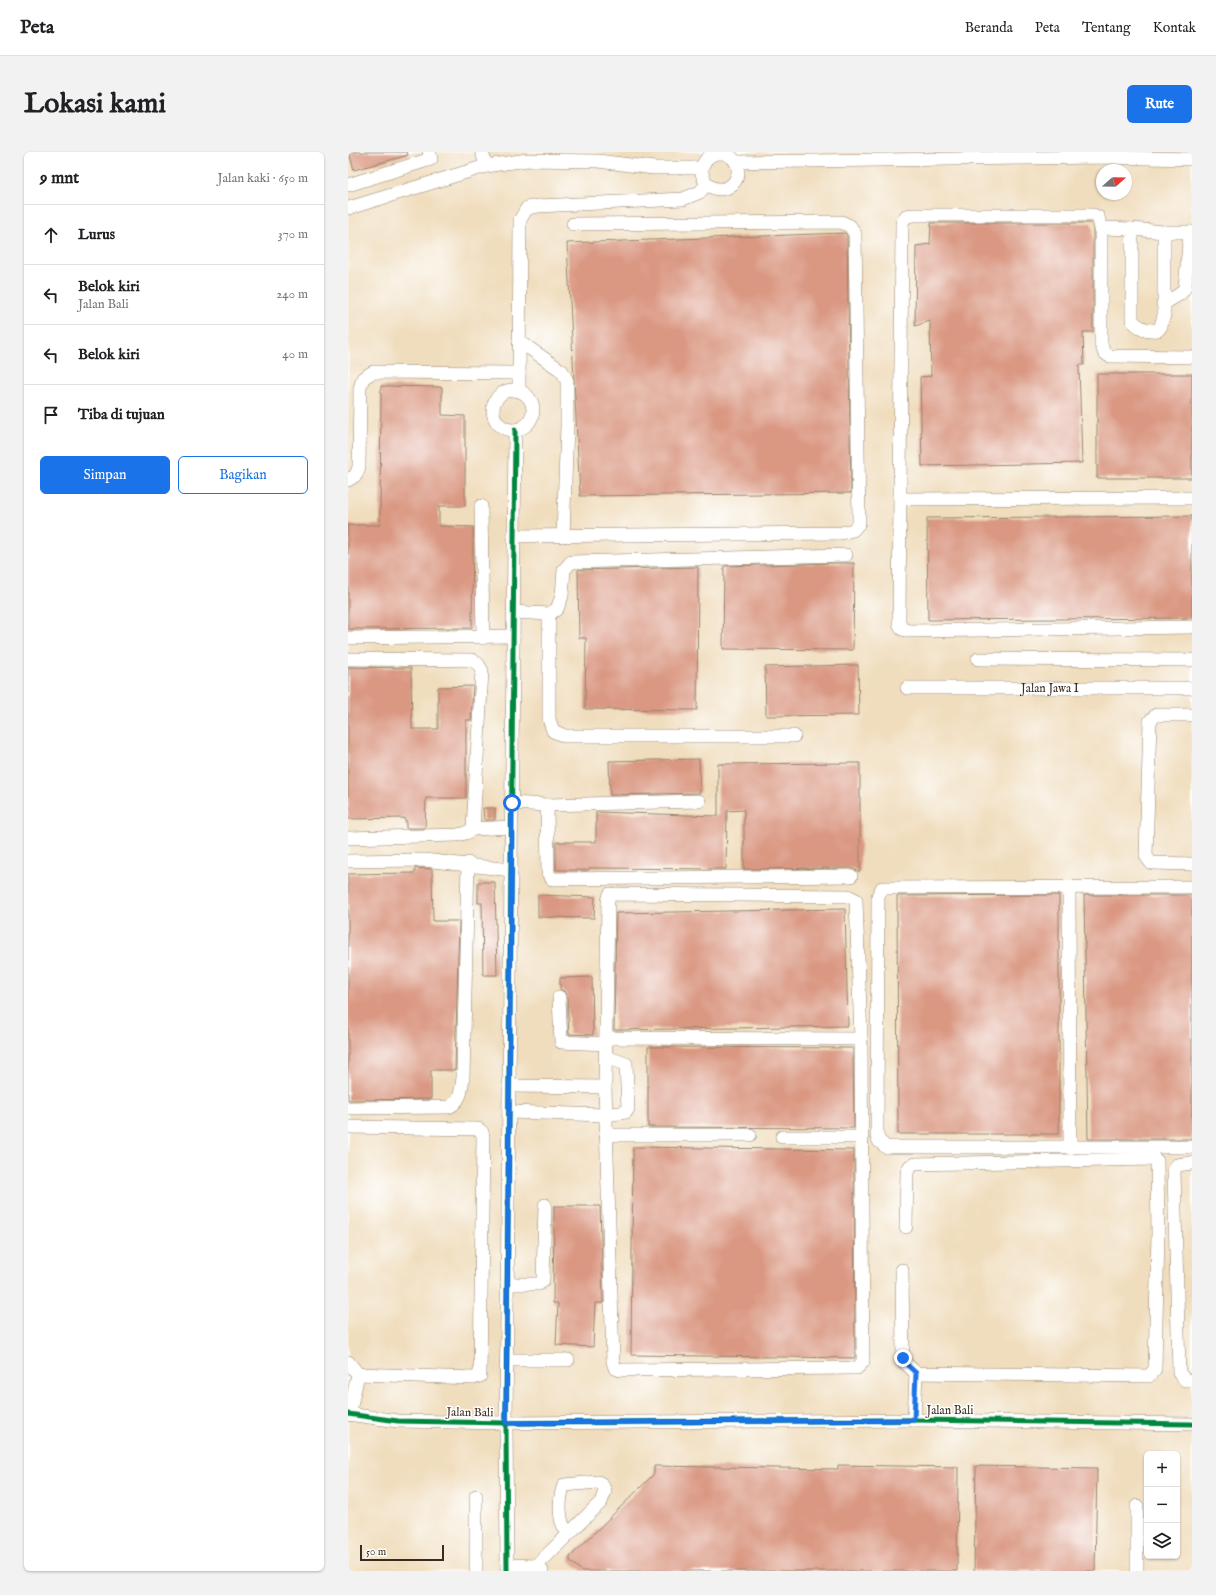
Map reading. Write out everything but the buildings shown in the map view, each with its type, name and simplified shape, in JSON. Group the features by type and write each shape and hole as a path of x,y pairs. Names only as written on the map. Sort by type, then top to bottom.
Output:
{"street":[{"path":"348,185 432,159 429,152"},
{"path":"482,152 486,166"},
{"path":"717,153 728,154 736,162 738,168 737,179 729,188 718,189 707,184 704,180 702,168 707,158 717,153"},
{"path":"736,162 877,156 1101,155 1156,155 1192,160"},
{"path":"349,208 486,166 500,158 598,161 654,168 702,168"},
{"path":"400,168 406,190"},
{"path":"519,391 520,220 527,208 538,206 683,199 700,192 707,184"},
{"path":"1192,357 1110,356 1104,352 1101,344 1102,228 1098,217 1093,215 913,215 906,216 902,223 899,623 902,629 909,631 1192,627"},
{"path":"514,536 841,533 852,530 859,523 855,234 850,226 841,222 573,224"},
{"path":"1102,228 1164,232 1191,232 1185,288 1180,294 1164,304"},
{"path":"1132,229 1132,320 1140,328 1158,330 1161,326 1164,304 1164,232"},
{"path":"519,341 562,371 567,380 563,536"},
{"path":"348,480 356,475 359,467 360,388 364,378 373,372 519,372"},
{"path":"508,391 519,391 528,396 531,402 533,414 526,425 515,430 501,426 494,414 495,406 501,394 508,391"},
{"path":"515,430 506,1360 507,1568 539,1569 569,1532"},
{"path":"900,499 1192,498"},
{"path":"481,506 483,638"},
{"path":"513,612 549,614 557,609 562,596 564,570 571,562 846,555"},
{"path":"549,614 549,719 553,732 565,736 794,736"},
{"path":"348,638 483,638 513,636"},
{"path":"348,659 472,660 478,664 482,671 474,828"},
{"path":"978,659 1192,660"},
{"name":"Jalan Jawa I","path":"907,688 1192,688"},
{"path":"1192,715 1156,715 1150,721 1146,856 1151,863 1192,864"},
{"path":"512,803 547,805 699,802"},
{"path":"547,805 548,873 552,879 851,876"},
{"path":"348,838 457,835 466,833 474,828 511,828"},
{"path":"348,861 424,860 468,863 511,870"},
{"path":"348,1108 449,1107 456,1104 460,1096 464,1078 468,863"},
{"path":"1192,887 885,887 880,890 877,1136 878,1141 886,1147 1192,1147"},
{"path":"1069,888 1070,1148"},
{"path":"612,894 853,897 857,903 862,1137 863,1362 860,1366 857,1368 620,1370 615,1368 613,1362 606,1135 606,1041 608,901 609,896 612,894"},
{"path":"559,997 561,1042 860,1039"},
{"path":"509,1112 606,1115 623,1114 628,1110 626,1064 606,1057"},
{"path":"509,1086 605,1087"},
{"path":"348,1127 478,1129 482,1132 484,1137 480,1376 474,1378 358,1377"},
{"path":"606,1135 750,1135"},
{"path":"782,1137 862,1137"},
{"path":"902,1270 903,1358 904,1362 916,1373 1149,1376 1154,1373 1158,1233 1157,1161 1153,1159 915,1164 910,1166 906,1172 906,1227"},
{"path":"1192,1163 1177,1165 1174,1171 1180,1373 1185,1380 1192,1380"},
{"path":"507,1284 539,1284 543,1280 545,1206"},
{"path":"506,1360 568,1360"},
{"path":"348,1362 358,1377 350,1410"},
{"path":"914,1417 916,1373"},
{"name":"Jalan Bali","path":"350,1410 398,1422 506,1423 914,1417 1192,1424"},
{"path":"476,1496 476,1571"},
{"path":"1137,1506 1137,1571"}],"cycle path":[{"path":"507,1571 506,1423 515,430"},
{"path":"348,1414 398,1421 506,1423 914,1420 1192,1424"}],"route":[{"path":"512,803 506,1423 914,1420 916,1373 904,1362 903,1358"}]}
